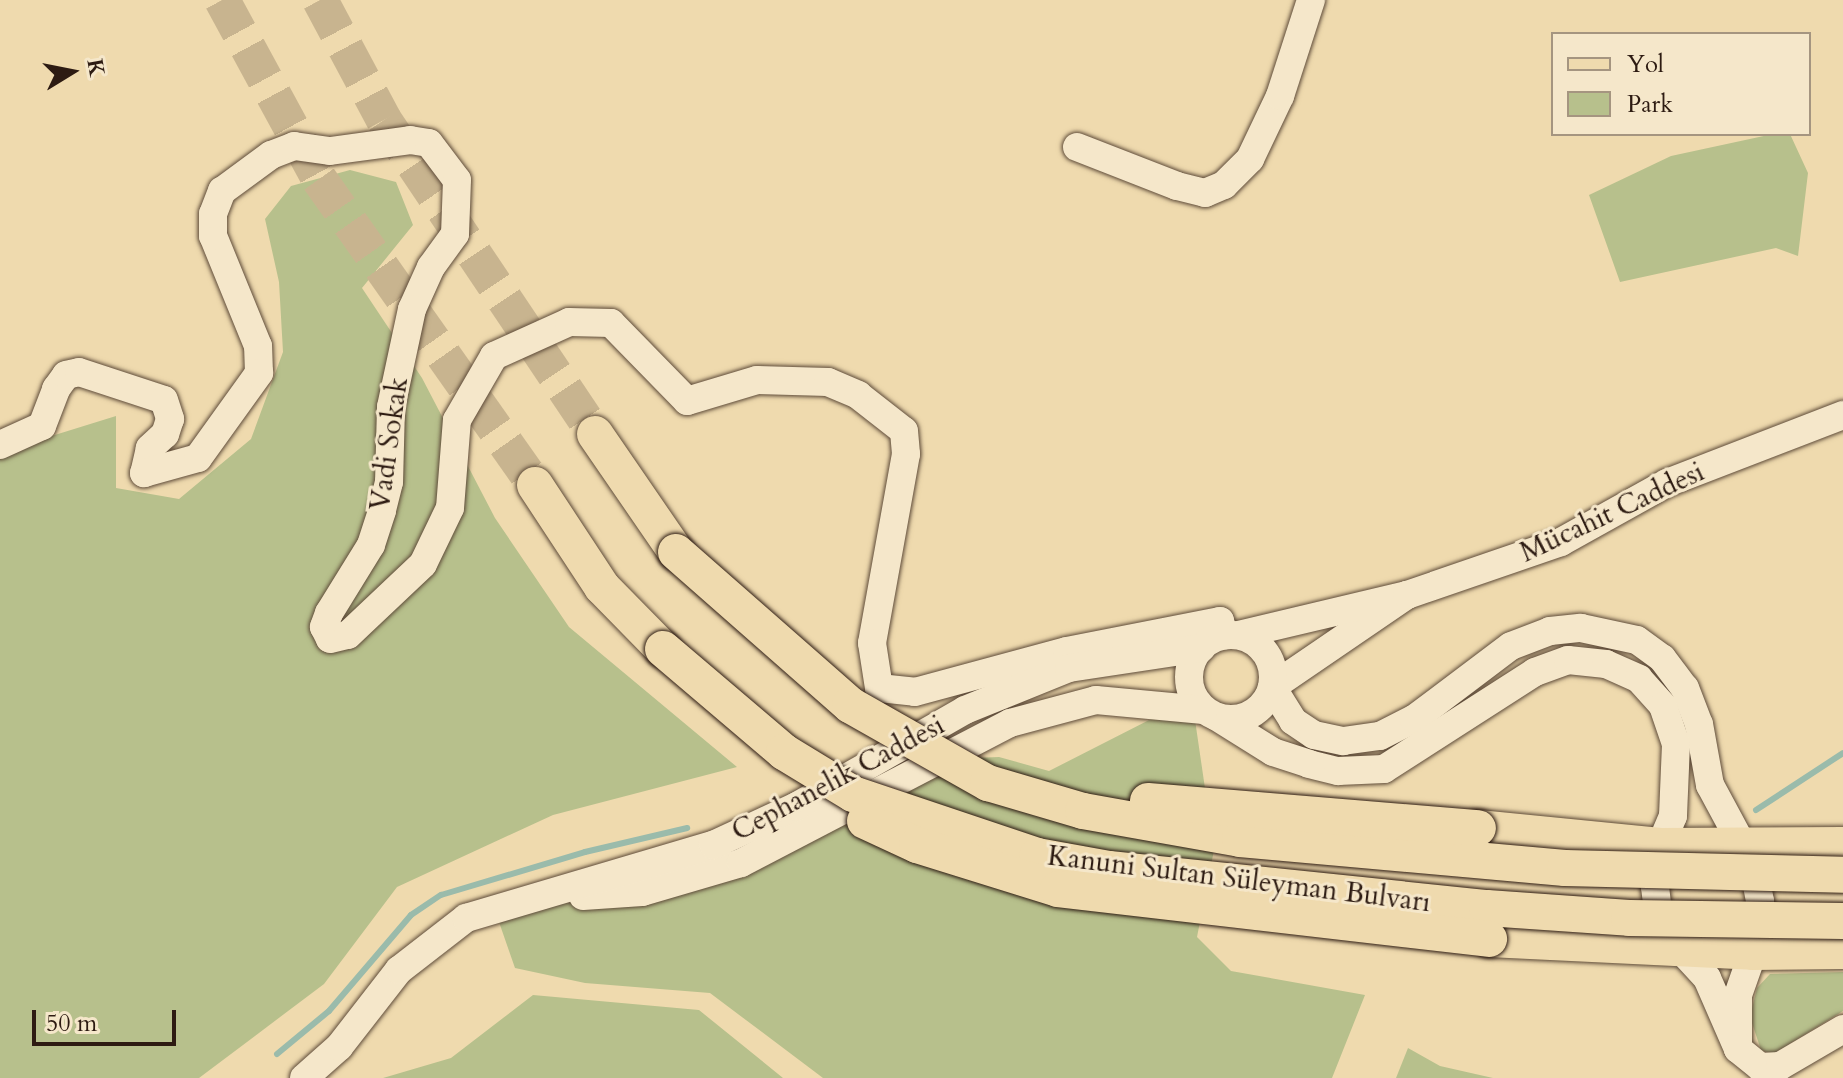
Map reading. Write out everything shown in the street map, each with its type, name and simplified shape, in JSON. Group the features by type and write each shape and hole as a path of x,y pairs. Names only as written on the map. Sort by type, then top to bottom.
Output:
{"main road":[{"name":"Kanuni Sultan Süleyman Bulvarı","path":"595,434 676,552 864,713 988,783 1083,811 1240,839 1565,868 1843,875"},
{"name":"Kanuni Sultan Süleyman Bulvarı","path":"535,485 602,587 663,649 784,752 853,794 1037,856 1109,869 1487,908 1629,918 1843,921"},
{"path":"763,628 868,699 995,763 1080,793 1660,846 1843,845"},
{"path":"716,694 752,748 796,788 917,845 1058,889 1489,939 1753,952 1843,951"}],"street":[{"path":"1077,147 1177,186 1205,193 1224,185 1250,159 1280,96 1311,0"},
{"name":"Vadi Sokak","path":"0,445 42,426 56,389 66,375 79,372 164,400 170,419 165,434 150,448 144,473 198,458 259,373 258,346 213,236 213,214 222,191 242,173 294,146 330,151 410,140 429,143 457,180 455,234 431,267 412,309 391,407 389,482 382,511 371,545 329,613 324,627 330,639 348,635 423,564 450,508 457,420 494,356 569,322 611,323 687,401 757,380 828,382 858,395 904,431 906,454 872,643 879,688 915,692 1067,651 1220,621 1221,639"},
{"name":"Mücahit Caddesi","path":"1221,639 1407,595 1561,542 1667,483 1843,415"},
{"path":"510,901 642,892 741,863 1010,723 1067,707 1096,700 1210,713 1230,719 1257,710 1272,687 1407,595"},
{"path":"1738,1049 1738,995 1753,952 1760,901 1753,865 1710,785 1699,724 1685,688 1662,658 1614,632 1550,631 1511,646 1414,719 1380,736 1343,741 1314,735 1293,721 1272,687 1269,660 1262,648 1221,639 1189,672 1190,686 1210,713 1273,752 1338,771 1384,769 1535,672 1568,660 1606,664 1639,679 1663,706 1676,744 1673,816 1660,846 1655,887 1660,927 1707,978 1738,1049 1760,1067 1780,1066 1843,1029"},
{"name":"Cephanelik Caddesi","path":"304,1078 339,1047 399,970 466,918 510,901 713,845 797,806 965,710 1069,668 1221,639"}],"green space":[{"path":"1764,136 1791,136 1808,173 1798,256 1776,248 1620,282 1589,195 1671,156"},
{"path":"350,170 396,182 413,225 362,288 422,378 495,518 569,627 737,767 553,815 397,887 324,984 199,1078 0,1078 0,452 116,416 116,488 179,499 251,439 283,352 279,282 265,219 291,186"},
{"path":"1194,713 1214,850 1197,937 1231,971 1365,995 1332,1078 823,1078 710,993 585,983 515,968 499,922 520,910 847,825 922,760 999,757 1049,771 1155,717"},
{"path":"1843,972 1843,1011 1773,1054 1761,1050 1750,1017 1757,988 1770,974"},
{"path":"533,995 699,1010 783,1078 383,1078 451,1058"},
{"path":"1408,1048 1440,1066 1493,1078 1396,1078"}],"waterway":[{"path":"1756,810 1843,753"},
{"path":"277,1054 329,1011 411,915 441,895 585,852 687,828"}],"tunnel":[{"path":"222,0 319,179 535,485"},
{"path":"320,0 384,120 595,434"}]}
